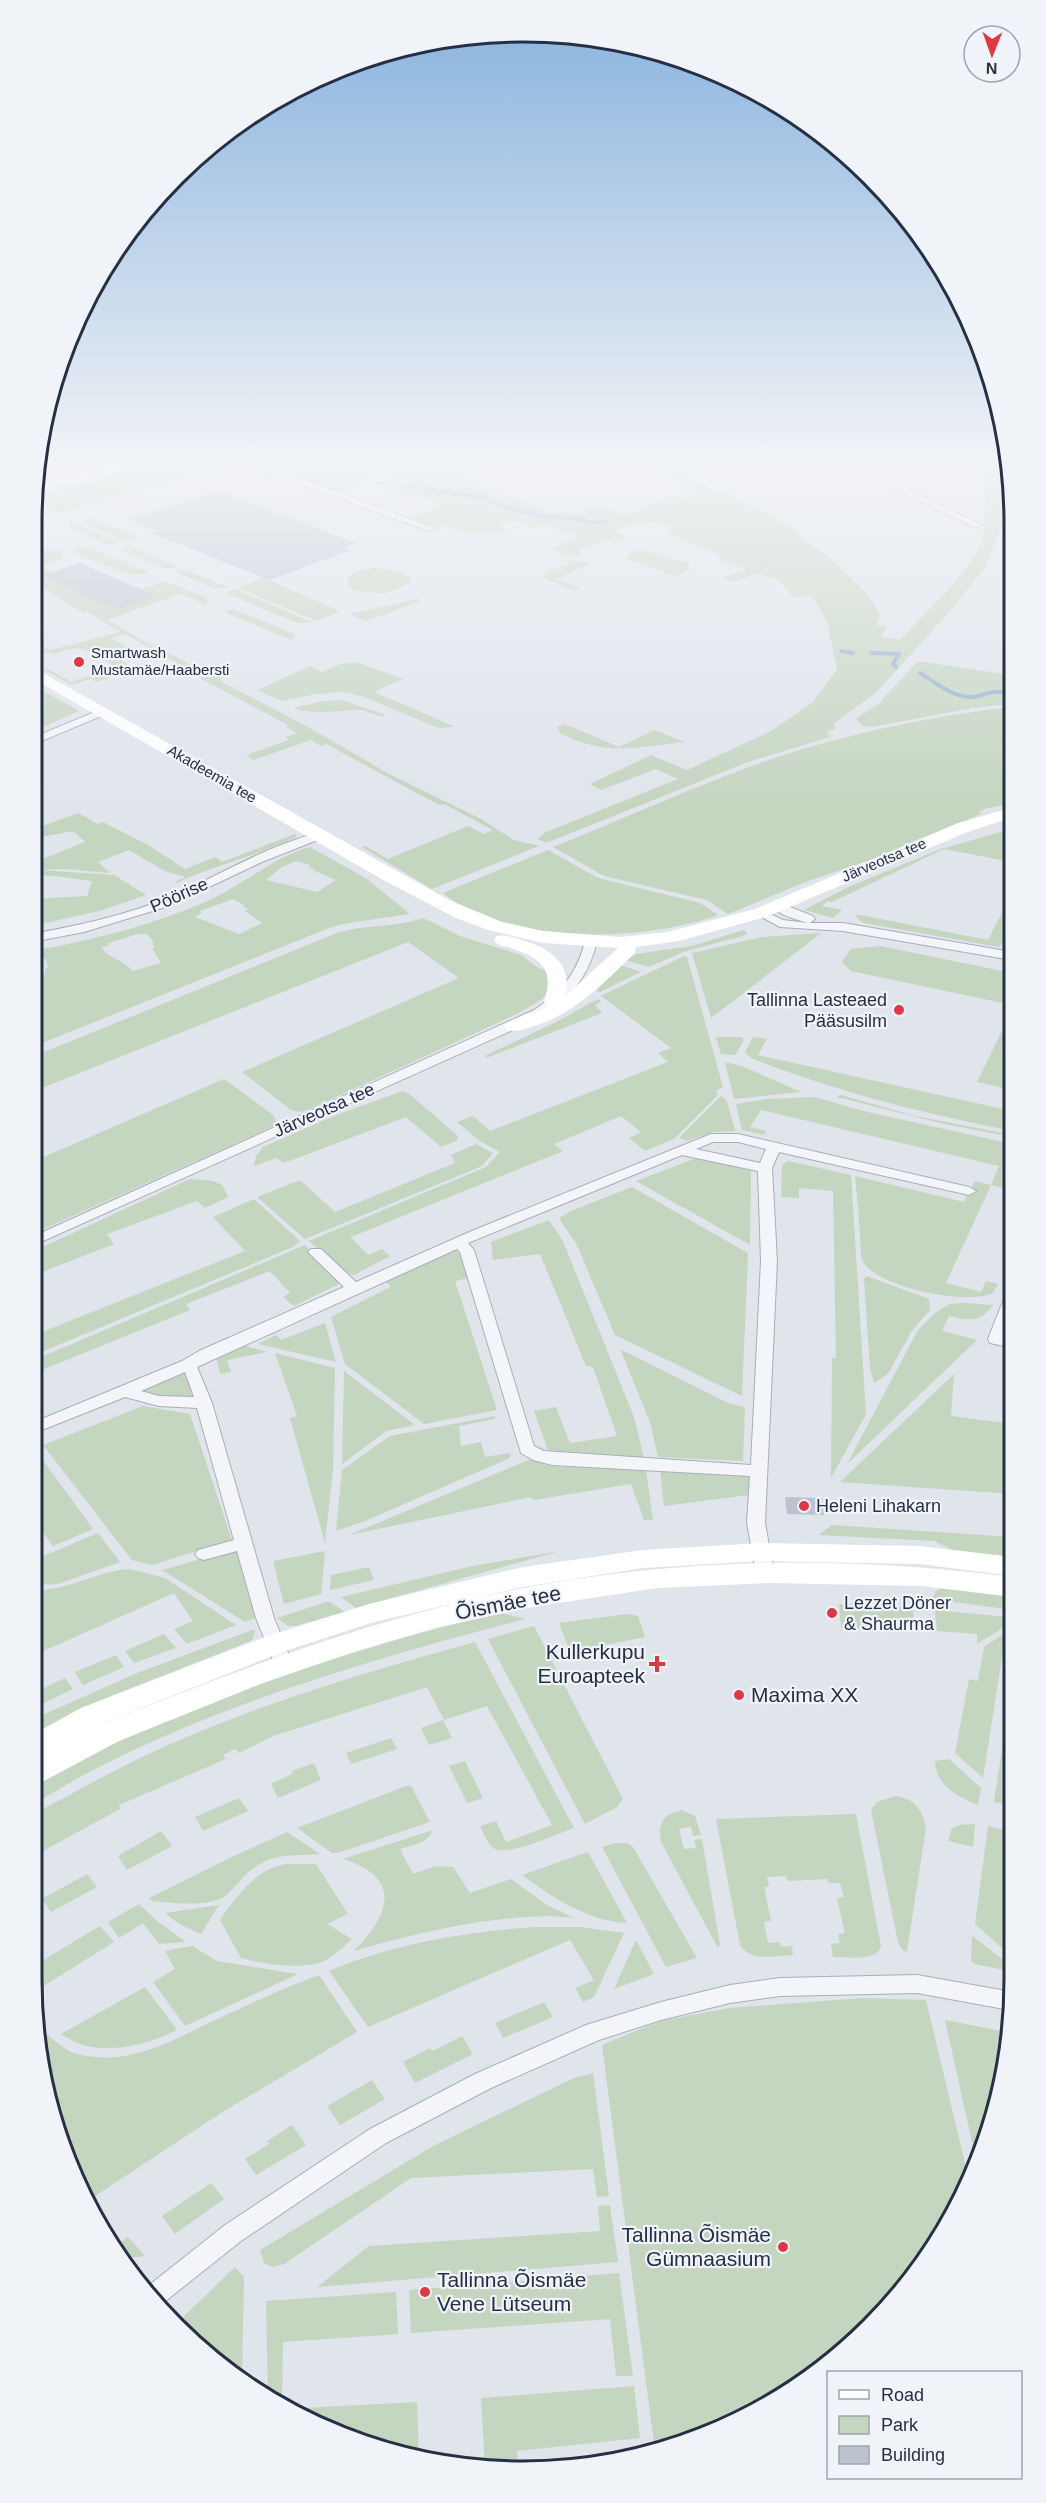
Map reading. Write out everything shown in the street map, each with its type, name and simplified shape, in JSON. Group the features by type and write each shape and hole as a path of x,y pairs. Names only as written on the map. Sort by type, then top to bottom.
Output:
{"main road":[{"name":"Akadeemia tee","path":"42,678 391,877 475,919 537,935 591,945"},
{"name":"Järveotsa tee","path":"591,945 628,949 663,946 717,935 743,925 769,909 964,826 1004,815"},
{"name":"Akadeemia tee","path":"391,877 439,915 493,936 591,945"},
{"name":"Järveotsa tee","path":"591,945 669,938 701,930 731,918 769,909"},
{"path":"493,936 541,954 551,963 558,973 559,980 554,1002"},
{"path":"514,1026 542,1018 567,1005 628,949"},
{"name":"Õismäe tee","path":"42,1743 91,1716 280,1654 532,1597 763,1563 920,1556 1004,1566"},
{"name":"Õismäe tee","path":"763,1563 921,1576 1004,1586"},
{"name":"Õismäe tee","path":"42,1769 109,1733 280,1654"}],"street":[{"path":"42,738 102,712"},
{"name":"Pöörise","path":"42,936 80,929 165,903 258,859 321,835"},
{"path":"769,909 780,923 799,926 829,925"},
{"path":"769,909 829,925 1004,950"},
{"name":"Järveotsa tee","path":"42,1237 296,1121 514,1026 567,992 584,970 591,945"},
{"path":"42,1425 188,1365 458,1242 711,1138 738,1138 969,1191"},
{"path":"763,1563 756,1523 769,1260 765,1168 774,1146"},
{"path":"678,1151 696,1152 765,1168"},
{"path":"458,1242 467,1250 527,1449 539,1456 552,1459 758,1471"},
{"path":"316,1252 353,1288"},
{"path":"1004,1319 996,1339 1004,1341"},
{"path":"188,1365 194,1374 204,1403 265,1618 280,1654"},
{"path":"126,1392 159,1401 204,1403"},
{"path":"204,1554 244,1543"},
{"path":"158,2293 233,2233 378,2136 483,2081 594,2032 661,2011 730,1994 780,1987 917,1984 1003,2000"}],"green space":[{"path":"177,573 193,573 228,587 215,589"},
{"path":"355,573 400,573 411,578 411,583 390,591 375,593 356,591 348,585 348,577"},
{"path":"547,573 570,573 556,579 580,587 573,591 544,578"},
{"path":"667,573 683,573 676,576"},
{"path":"736,573 845,573 870,597 880,615 877,625 887,628 880,636 900,640 962,573 981,573 877,692 834,723 835,729 827,732 830,737 748,762 546,843 538,839 544,833 678,779 656,769 601,790 590,784 651,755 687,770 771,731 813,702 837,669 827,621 812,596 793,597 781,582 758,573 734,582 723,578"},
{"path":"42,577 117,610 156,596 141,589 165,581 206,597 208,602 204,604 180,594 107,620 161,651 208,674 227,667 233,670 220,677 222,682 312,729 389,774 481,819 514,840 539,846 432,889 362,847 365,846 388,859 468,826 484,834 493,830 444,804 439,805 326,744 322,746 311,740 253,760 246,755 289,740 286,737 297,733 286,727 288,725 201,679 202,677 125,634 110,638 136,652 119,658 132,668 125,666 115,670 122,674 97,682 90,679 72,685 44,670 48,669 72,682 110,669 113,665 90,652 79,649 42,654 42,647 50,650 121,632 87,612 84,613 42,588"},
{"path":"263,578 340,611 317,621 238,588"},
{"path":"235,589 314,623 297,623 225,593"},
{"path":"417,599 421,601 366,621 349,614"},
{"path":"233,609 295,634 295,636 291,640 224,612"},
{"path":"918,661 1004,674 1004,705 972,708 872,727 862,726 856,718 878,704"},
{"path":"356,662 403,679 374,692 456,727 439,728 361,696 343,692 316,694 282,701 257,690 310,666 322,672 340,664"},
{"path":"42,691 78,710 42,728"},
{"path":"342,700 386,715 382,717 362,710 323,712 302,711 294,708 322,701"},
{"path":"1004,708 1004,805 987,808 979,812 981,814 879,857 808,881 728,914 707,900 604,876 553,847 765,761 849,736 957,714"},
{"path":"565,724 619,747 654,730 685,742 636,748 607,748 576,740 560,733 557,727"},
{"path":"78,813 98,824 103,822 148,845 185,869 215,857 222,862 295,834 297,836 177,883 175,882 185,877 165,871 129,850 98,862 110,873 67,869 42,870 42,859 85,842 73,831 42,837 42,826"},
{"path":"1004,831 1004,861 944,849 832,902 827,901 822,906 842,910 833,918 804,910 848,887 941,849"},
{"path":"310,847 367,879 410,914 329,928 42,1043 42,974 45,974 45,969 48,968 46,959 42,959 42,949 124,931 168,917 212,899 286,856","holes":["296,861 310,865 309,867 315,869 313,870 336,880 317,892 266,880 282,867","233,899 244,905 248,909 245,911 262,923 239,934 195,917 202,913 200,911","138,934 147,934 154,942 152,943 155,947 152,948 161,963 133,971 101,948 109,945 108,943"]},
{"path":"548,850 598,878 700,903 718,915 653,930 615,934 577,934 503,923 470,910 443,893"},
{"path":"42,870 114,875 146,895 103,910 42,924 42,898 87,896 92,881 42,875"},
{"path":"1004,909 1004,943 998,947 864,923 855,914 988,940"},
{"path":"423,918 460,936 521,955 538,968 548,970 550,988 542,999 519,1013 308,1110 299,1112 291,1110 242,1072 459,978 408,942 42,1088 42,1053 337,933"},
{"path":"744,930 747,933 743,936 686,951 649,967 624,960 636,954 692,946"},
{"path":"820,933 711,1018 692,953 762,937"},
{"path":"880,946 1004,971 1004,1003 851,971 842,962 851,949"},
{"path":"684,956 687,957 723,1087 716,1091 718,1095 674,1139 645,1151 629,1138 641,1132 621,1116 554,1144 563,1151 351,1237 368,1255 382,1249 390,1256 354,1275 346,1273 309,1241 486,1167 500,1152 480,1141 457,1122 473,1116 490,1131 668,1062 658,1053 671,1048 601,996"},
{"path":"620,965 641,972 600,992 596,991"},
{"path":"598,999 601,1001 595,1005 602,1013 486,1058 485,1056"},
{"path":"1004,1026 1004,1088 977,1082"},
{"path":"716,1037 741,1037 744,1040 735,1055 721,1054"},
{"path":"753,1037 767,1039 758,1055 1004,1109 1004,1129 880,1100 816,1082 751,1058 745,1052"},
{"path":"725,1062 744,1067 801,1092 734,1099"},
{"path":"224,1079 272,1114 276,1120 274,1126 42,1230 42,1158"},
{"path":"403,1091 458,1136 458,1140 441,1147 406,1117 284,1163 276,1158 254,1166 256,1156 263,1147 336,1115"},
{"path":"841,1095 915,1116 1002,1133 1001,1135 940,1123 837,1097"},
{"path":"721,1096 727,1101 735,1131 714,1132 686,1141 679,1138"},
{"path":"815,1097 863,1111 1004,1142 1004,1188 991,1185 999,1166 761,1110 750,1127 766,1131 764,1135 742,1130 736,1104 767,1099"},
{"path":"476,1144 493,1153 482,1166 305,1239 257,1197 300,1180 335,1212 455,1163 451,1155"},
{"path":"699,1157 751,1170 750,1245 636,1181"},
{"path":"788,1161 851,1175 866,1414 831,1478 832,1358 836,1358 833,1191 799,1188 799,1198 781,1197 782,1165"},
{"path":"855,1176 964,1202 975,1181 991,1185 946,1283 981,1292 986,1281 998,1284 993,1293 963,1297 922,1291 883,1278 869,1269 862,1259"},
{"path":"190,1179 213,1181 222,1185 228,1197 205,1208 197,1201 107,1234 114,1244 42,1272 42,1247"},
{"path":"632,1187 748,1253 742,1396 615,1335 577,1245 559,1218"},
{"path":"254,1199 300,1241 293,1247 42,1352 42,1332 245,1251 213,1217"},
{"path":"549,1220 563,1241 634,1417 644,1458 548,1450 534,1411 556,1407 570,1443 617,1436 593,1367 586,1366 540,1254 493,1260 491,1242"},
{"path":"305,1245 341,1283 294,1306 283,1297 290,1293 270,1271 186,1304 190,1310 42,1370 42,1357"},
{"path":"455,1250 462,1256 468,1278 455,1281 497,1410 424,1424 345,1364 331,1317 391,1287 385,1281"},
{"path":"867,1276 929,1299 930,1310 911,1332 888,1374 874,1383 870,1368 864,1279"},
{"path":"950,1304 993,1305 979,1318 962,1319 949,1316 942,1331 977,1340 847,1464 918,1330 936,1312"},
{"path":"325,1323 336,1362 258,1344 276,1335 281,1340"},
{"path":"242,1345 267,1352 227,1360 231,1372 220,1374 216,1357"},
{"path":"620,1349 730,1404 745,1407 743,1461 658,1457 650,1422"},
{"path":"275,1353 335,1368 333,1469 325,1543 290,1418 297,1416"},
{"path":"344,1371 415,1425 386,1431 342,1464"},
{"path":"185,1372 195,1399 138,1391"},
{"path":"954,1374 951,1416 1004,1423 1004,1493 840,1482"},
{"path":"143,1406 190,1414 232,1540 152,1565 132,1560 43,1445"},
{"path":"495,1416 495,1419 459,1426 461,1446 481,1442 485,1457 510,1453 510,1458 365,1521 336,1531 342,1470 390,1436"},
{"path":"42,1459 93,1529 53,1546 42,1531"},
{"path":"531,1459 549,1466 646,1470 653,1520 644,1520 631,1484 534,1500 531,1497 349,1535"},
{"path":"660,1469 751,1475 749,1495 664,1506"},
{"path":"832,1525 1004,1536 1004,1557 953,1551 935,1541 819,1535"},
{"path":"98,1533 120,1562 58,1584 42,1585 42,1557"},
{"path":"237,1549 255,1618 245,1622 162,1570"},
{"path":"325,1551 321,1594 284,1604 273,1561"},
{"path":"560,1551 356,1608 341,1597 473,1566"},
{"path":"369,1567 374,1580 330,1590 331,1575"},
{"path":"130,1569 165,1578 236,1625 187,1644 174,1629 193,1621 174,1593 42,1652 42,1590"},
{"path":"945,1586 1004,1595 1004,1609 932,1599 936,1591"},
{"path":"330,1602 345,1612 295,1626 288,1626 277,1618"},
{"path":"839,1604 913,1607 914,1630 841,1628"},
{"path":"935,1610 1004,1617 1004,1627 977,1644 977,1634 937,1631"},
{"path":"501,1613 525,1619 360,1665 252,1701 146,1744 87,1773 42,1799 42,1780 139,1732 256,1686 336,1658"},
{"path":"627,1614 638,1616 645,1637 570,1652 559,1623"},
{"path":"534,1626 623,1799 617,1807 585,1824 488,1639"},
{"path":"255,1629 253,1639 248,1642 113,1695 42,1731 42,1716 137,1673"},
{"path":"1004,1633 983,1778 955,1753 969,1679 978,1681 984,1647"},
{"path":"164,1634 176,1648 134,1663 125,1651"},
{"path":"475,1642 574,1828 519,1848 499,1850 492,1847 480,1826 496,1821 506,1842 552,1825 487,1706 444,1720 427,1687 273,1736 239,1753 235,1749 223,1755 226,1759 119,1805 120,1809 42,1852 42,1810 120,1768 205,1729 294,1696"},
{"path":"116,1655 124,1667 83,1685 75,1672"},
{"path":"65,1678 73,1689 42,1704 42,1689"},
{"path":"443,1720 452,1738 429,1745 421,1728"},
{"path":"1004,1736 1004,1804 994,1802"},
{"path":"391,1738 397,1749 351,1764 346,1753"},
{"path":"949,1759 981,1788 978,1805 955,1794 939,1777 935,1761"},
{"path":"465,1761 483,1798 467,1803 449,1766"},
{"path":"314,1763 321,1780 278,1798 271,1784 292,1774 292,1771"},
{"path":"411,1786 430,1822 338,1853 332,1853 297,1828"},
{"path":"895,1796 907,1799 916,1805 926,1827 907,1952 902,1950 898,1942 871,1810 877,1802"},
{"path":"239,1798 248,1811 203,1831 195,1817"},
{"path":"682,1810 695,1816 701,1835 693,1836 691,1827 679,1829 684,1849 696,1848 694,1840 702,1839 720,1945 718,1948 661,1842 660,1830 663,1820 670,1814"},
{"path":"856,1814 881,1946 878,1951 868,1957 833,1957 831,1944 840,1943 838,1934 845,1933 837,1899 844,1897 840,1883 829,1883 827,1879 788,1881 786,1876 767,1877 769,1886 764,1887 771,1921 764,1922 768,1943 779,1942 781,1947 792,1946 793,1955 764,1957 744,1950 740,1945 716,1819"},
{"path":"975,1824 973,1847 948,1841 952,1828"},
{"path":"988,1826 1004,1830 1004,1949 975,1924"},
{"path":"433,1830 424,1841 400,1849 413,1874 436,1866 453,1867 470,1893 511,1879 547,1905 574,1918 549,1916 493,1920 405,1937 354,1951 376,1924 382,1911 384,1898 382,1887 375,1876 362,1867 343,1859"},
{"path":"161,1831 172,1846 127,1870 118,1856"},
{"path":"287,1832 320,1854 283,1856 269,1860 252,1869 228,1894 212,1901 180,1903 152,1901 149,1898 234,1856"},
{"path":"615,1843 627,1843 633,1847 697,1958 666,1967 602,1847"},
{"path":"588,1852 627,1923 598,1918 585,1913 559,1900 522,1875"},
{"path":"286,1864 316,1864 348,1914 327,1924 352,1939 330,1958 307,1965 273,1964 241,1958 220,1920 240,1893 256,1877"},
{"path":"87,1874 97,1887 51,1912 42,1899"},
{"path":"139,1904 157,1921 186,1942 159,1944 143,1923 119,1938 108,1922"},
{"path":"219,1905 201,1934 179,1924 165,1913"},
{"path":"100,1926 114,1942 42,1987 42,1961"},
{"path":"535,1927 580,1927 624,1933 594,1997 583,2002 575,1988 594,1980 570,1940 368,2027 329,1971 378,1953 430,1941 483,1932"},
{"path":"972,1936 1004,1960 1004,1970 975,1964 971,1961"},
{"path":"636,1940 654,1974 614,1989"},
{"path":"192,1946 217,1961 298,1974 185,2026 153,1982 175,1969 165,1951"},
{"path":"319,1975 357,2032 224,2111 94,2197 79,2164 58,2104 45,2033 77,2054 96,2057 131,2055 164,2044 292,1985"},
{"path":"145,1987 177,2030 149,2041 119,2048 89,2046 75,2042 61,2034"},
{"name":"Tallinna Õismäe Gümnaasium","path":"864,1998 926,2000 966,2167 940,2220 905,2273 885,2297 840,2342 816,2362 764,2397 707,2424 654,2443 602,2045 660,2021 729,2008"},
{"path":"544,2002 553,2017 503,2038 495,2023"},
{"path":"945,2020 1001,2031 988,2104 973,2148"},
{"path":"462,2036 473,2054 415,2083 403,2062 430,2048 433,2051"},
{"path":"593,2073 609,2196 597,2197 593,2169 411,2178 284,2264 272,2267 264,2263 260,2250 433,2146 574,2078"},
{"path":"372,2080 385,2099 340,2125 327,2106"},
{"path":"292,2125 306,2145 256,2175 245,2159 269,2144 267,2141"},
{"path":"211,2183 224,2199 175,2234 162,2216"},
{"path":"610,2205 618,2262 317,2287 369,2246 600,2231 598,2206"},
{"path":"128,2237 145,2256 130,2258 120,2242"},
{"path":"235,2267 244,2277 242,2370 206,2342 182,2319"},
{"path":"619,2273 633,2376 616,2376 610,2319 411,2333 409,2290"},
{"path":"396,2292 398,2334 283,2342 282,2397 268,2388 266,2301"},
{"path":"634,2386 640,2438 517,2451 518,2461 485,2459 481,2398"},
{"path":"417,2402 419,2450 368,2435 304,2408"}],"building":[{"path":"50,573 103,573 157,596 117,610 42,575"},
{"path":"251,573 289,573 269,580"},
{"name":"Heleni Lihakarn","path":"785,1497 822,1498 824,1515 787,1514"}],"waterway":[{"path":"841,651 853,653"},
{"path":"872,653 899,654 893,664 896,667"},
{"path":"920,673 945,689 966,697 1001,692"}],"place":[{"name":"Smartwash Mustamäe/Haabersti","path":"79,662"},
{"name":"Tallinna Lasteaed Pääsusilm","path":"899,1010"},
{"name":"Heleni Lihakarn","path":"804,1506"},
{"name":"Lezzet Döner & Shaurma","path":"832,1613"},
{"name":"Kullerkupu Euroapteek","path":"657,1664"},
{"name":"Maxima XX","path":"739,1695"},
{"name":"Tallinna Õismäe Gümnaasium","path":"783,2247"},
{"name":"Tallinna Õismäe Vene Lütseum","path":"425,2292"}]}
